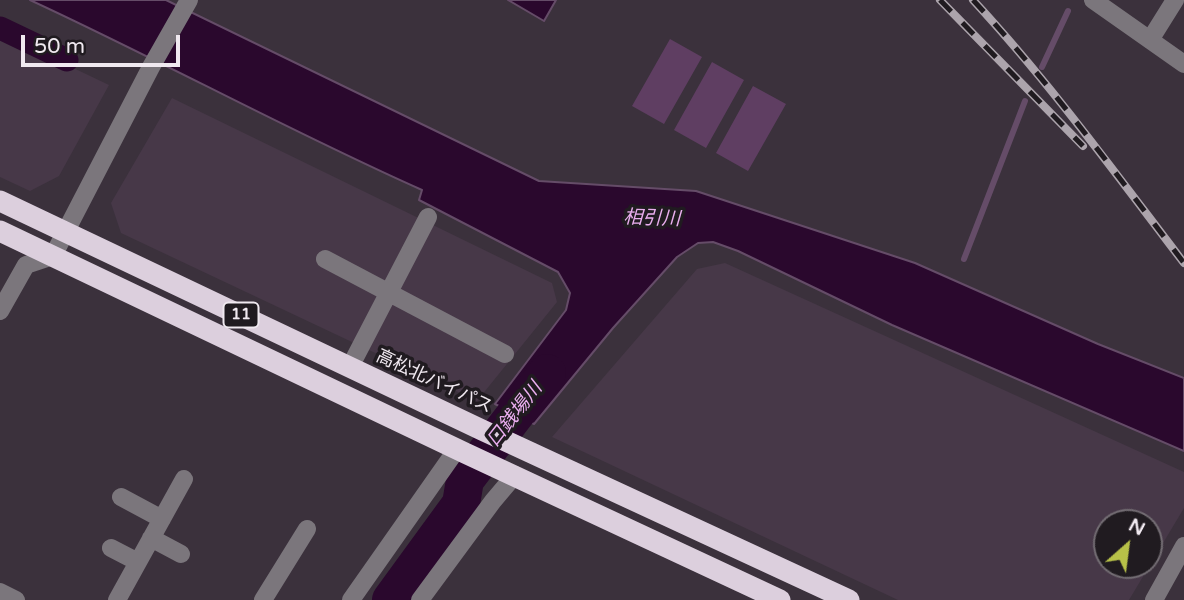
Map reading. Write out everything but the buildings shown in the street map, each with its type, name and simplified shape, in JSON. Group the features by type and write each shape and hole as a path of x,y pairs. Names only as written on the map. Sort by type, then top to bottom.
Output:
{"highway":[{"name":"高松北バイパス","path":"0,201 482,430 849,600"},
{"name":"11","path":"0,231 780,600"}],"street":[{"path":"0,311 26,265 53,256 151,67 189,0"},
{"path":"1093,0 1184,64"},
{"path":"1150,40 1175,0"},
{"path":"350,367 428,216"},
{"path":"326,258 505,354"},
{"path":"351,600 461,451"},
{"path":"420,600 514,475"},
{"path":"117,600 184,480"},
{"path":"121,498 162,519"},
{"path":"263,600 307,529"},
{"path":"151,538 181,554"},
{"path":"1154,600 1184,545"},
{"path":"111,548 138,562"},
{"path":"0,592 16,600"}],"shaded area":[{"path":"0,33 109,85 59,176 30,191 0,177"},
{"path":"670,39 702,57 664,124 632,106"},
{"path":"712,62 744,80 706,148 674,130"},
{"path":"753,86 786,104 748,171 716,153"},
{"path":"172,98 552,283 557,302 477,401 121,233 111,203"},
{"path":"725,263 1184,472 1184,508 1163,543 1163,509 1093,509 1093,579 1142,579 1129,600 898,600 552,437 697,269"}],"water":[{"name":"相引川","path":"30,0 166,0 539,181 696,191 915,263 1098,344 1184,378 1184,451 892,325 738,251 713,242 698,243 677,257 613,328 534,424 495,404 566,310 570,293 558,272 419,200 422,190"},
{"path":"508,0 556,0 544,21"}],"waterway":[{"path":"1042,67 1068,11"},
{"path":"0,28 67,60"},
{"path":"964,259 1025,101"},
{"name":"口銭場川","path":"391,600 461,504 465,480 547,373"}],"railway":[{"path":"940,0 1083,146"},
{"path":"973,0 1056,96 1184,263"}]}
